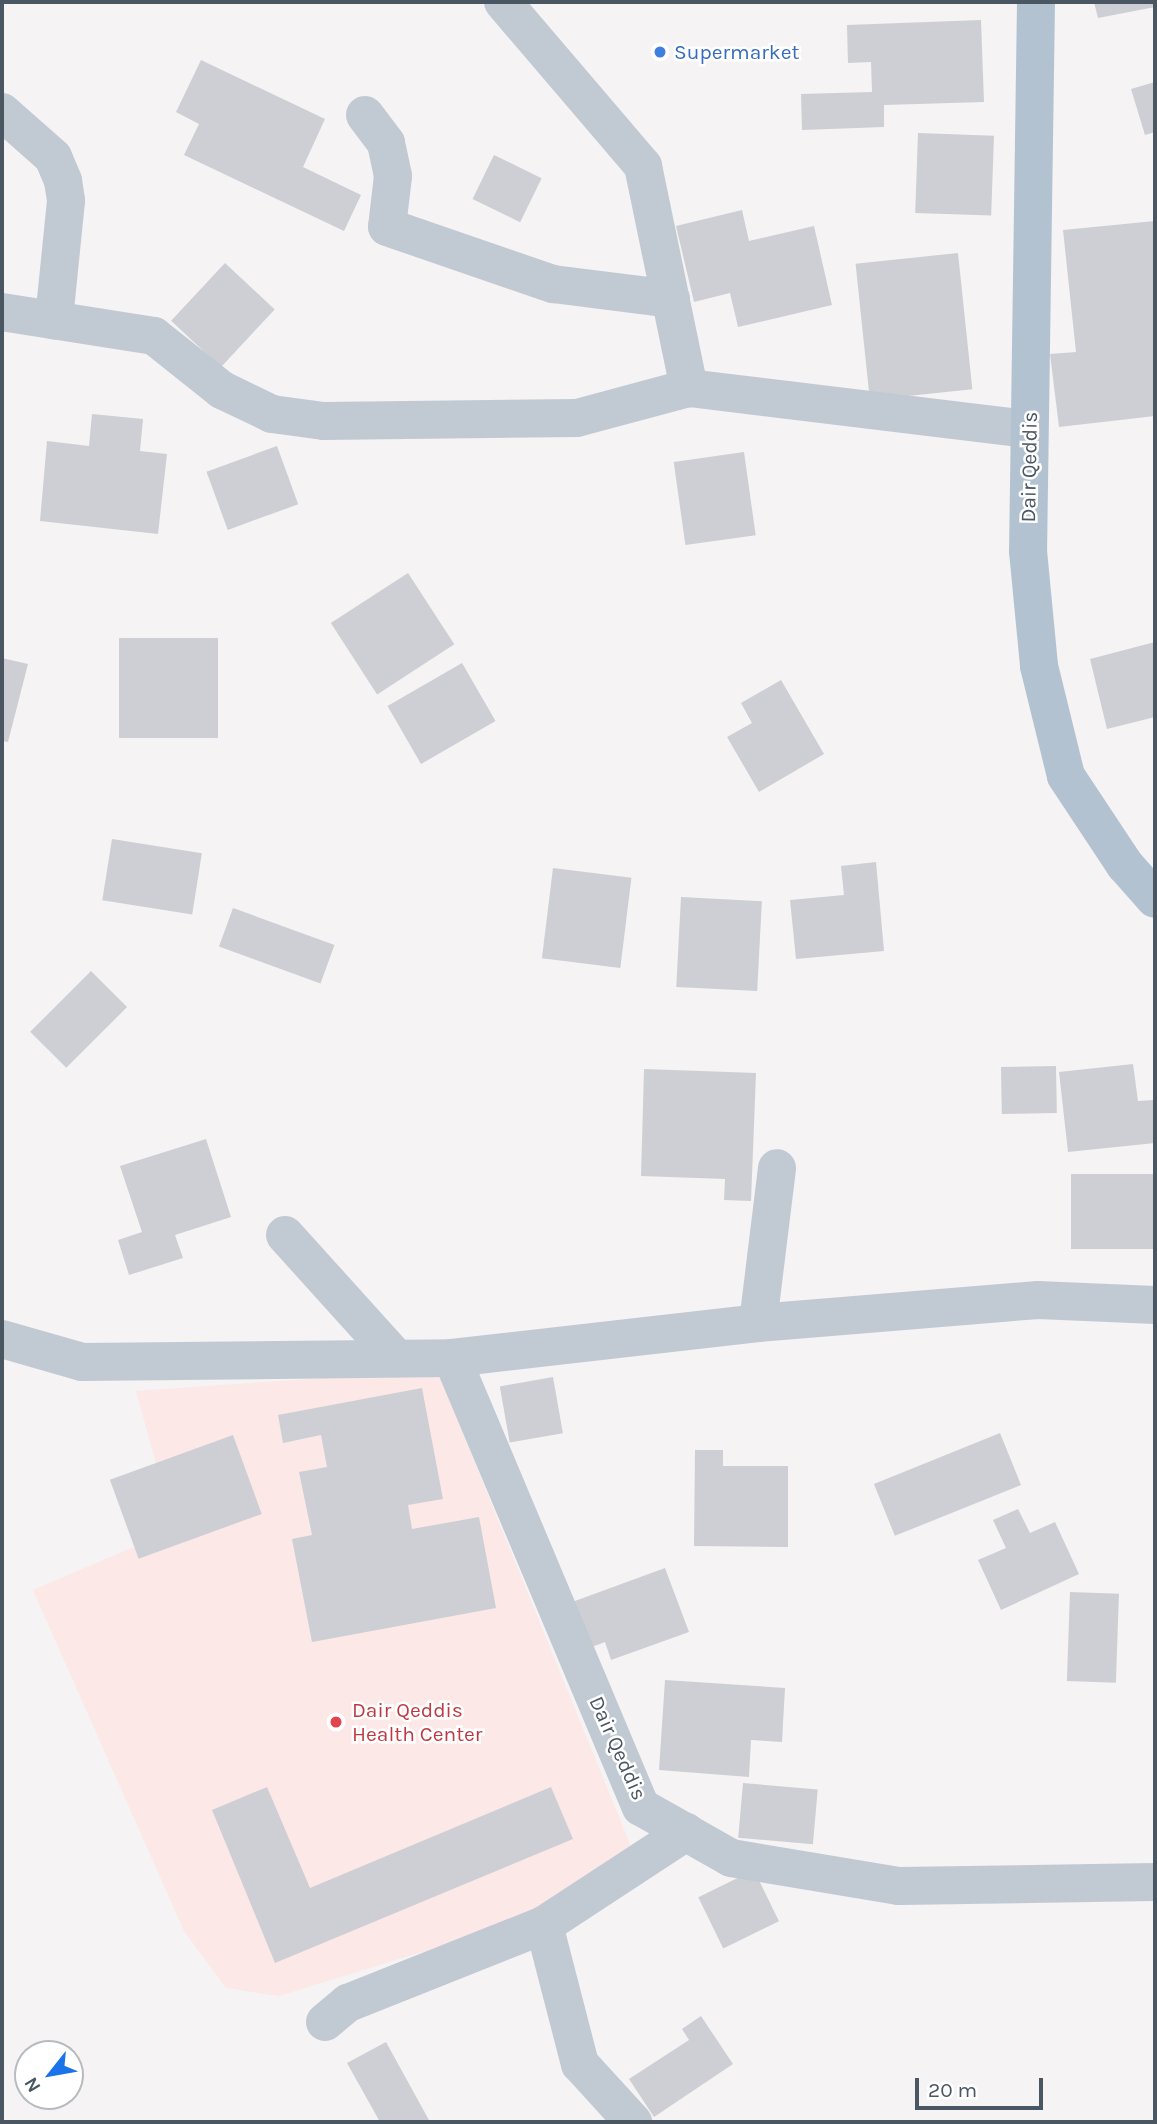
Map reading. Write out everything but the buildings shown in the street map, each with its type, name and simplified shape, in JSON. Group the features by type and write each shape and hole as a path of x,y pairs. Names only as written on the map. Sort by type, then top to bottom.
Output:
{"main road":[{"name":"Dair Qeddis","path":"1036,2 1028,551 1038,666 1066,776 1125,865 1155,899"}],"street":[{"path":"503,2 643,166 689,388"},
{"path":"2,112 53,157 63,181 66,201 54,320"},
{"path":"365,115 386,143 393,176 387,227 553,284 671,299"},
{"path":"2,312 154,336 222,390 272,414 324,421 577,418 689,388 1029,429"},
{"path":"758,1323 777,1168"},
{"path":"285,1235 396,1358"},
{"path":"2,1339 82,1362 452,1358 758,1323 1038,1300 1155,1305"},
{"name":"Dair Qeddis","path":"452,1358 641,1807 731,1858 899,1886 1155,1882"},
{"path":"325,2022 348,2003 544,1925 686,1832"},
{"path":"544,1925 580,2064 633,2122"}],"shaded area":[{"name":"Dair Qeddis Health Center","path":"437,1370 634,1854 532,1918 279,1996 226,1988 184,1931 33,1590 174,1530 136,1391"}],"place":[{"name":"Supermarket","path":"660,52"},
{"name":"Dair Qeddis Health Center","path":"336,1722"}]}
